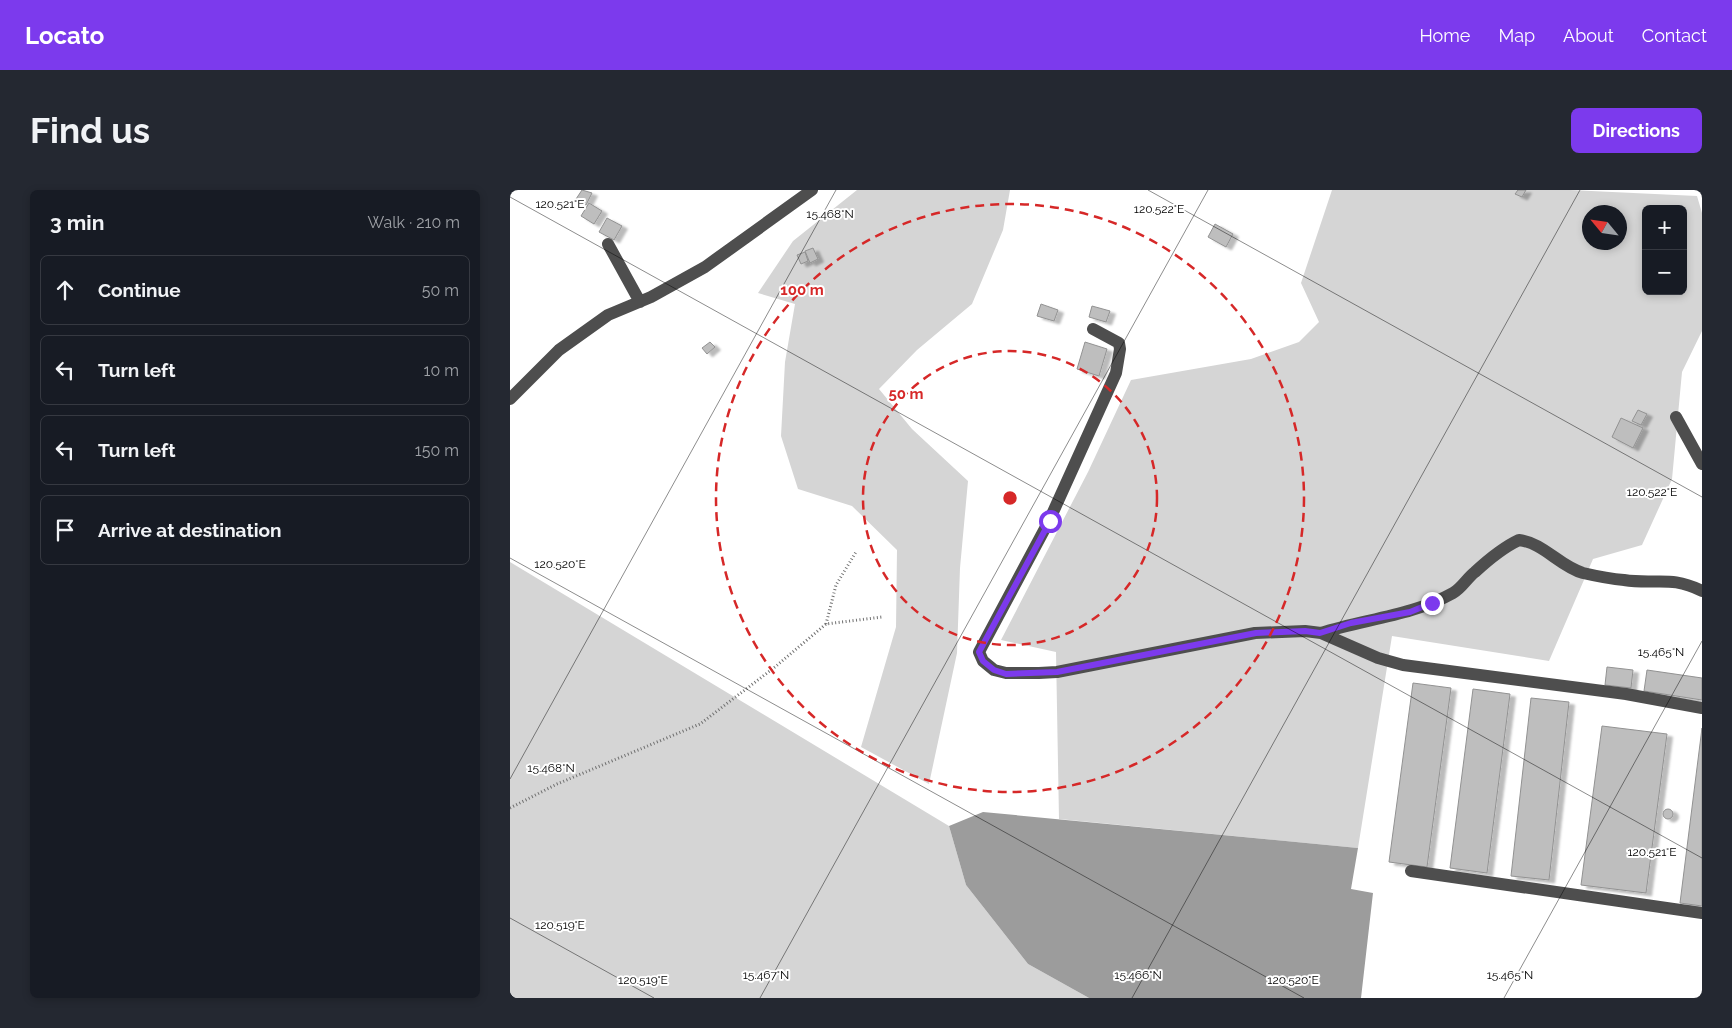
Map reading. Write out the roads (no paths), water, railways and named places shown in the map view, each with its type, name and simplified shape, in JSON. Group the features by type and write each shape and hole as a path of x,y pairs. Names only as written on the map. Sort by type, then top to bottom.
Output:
{"street":[{"path":"510,399 559,350 608,316 640,302 705,267 812,190"},
{"path":"608,244 640,302"},
{"path":"1093,329 1119,343 1116,373 1050,521 979,652 983,661 994,670 1006,674 1048,672 1256,633 1305,631 1320,633 1378,658 1403,665 1626,694 1702,708"},
{"path":"1676,417 1702,464"},
{"path":"1320,633 1351,623 1410,612 1440,600 1455,592 1475,572 1519,540 1530,541 1561,562 1582,572 1625,580 1667,580 1686,583 1702,591"},
{"path":"1411,871 1702,913"}]}
